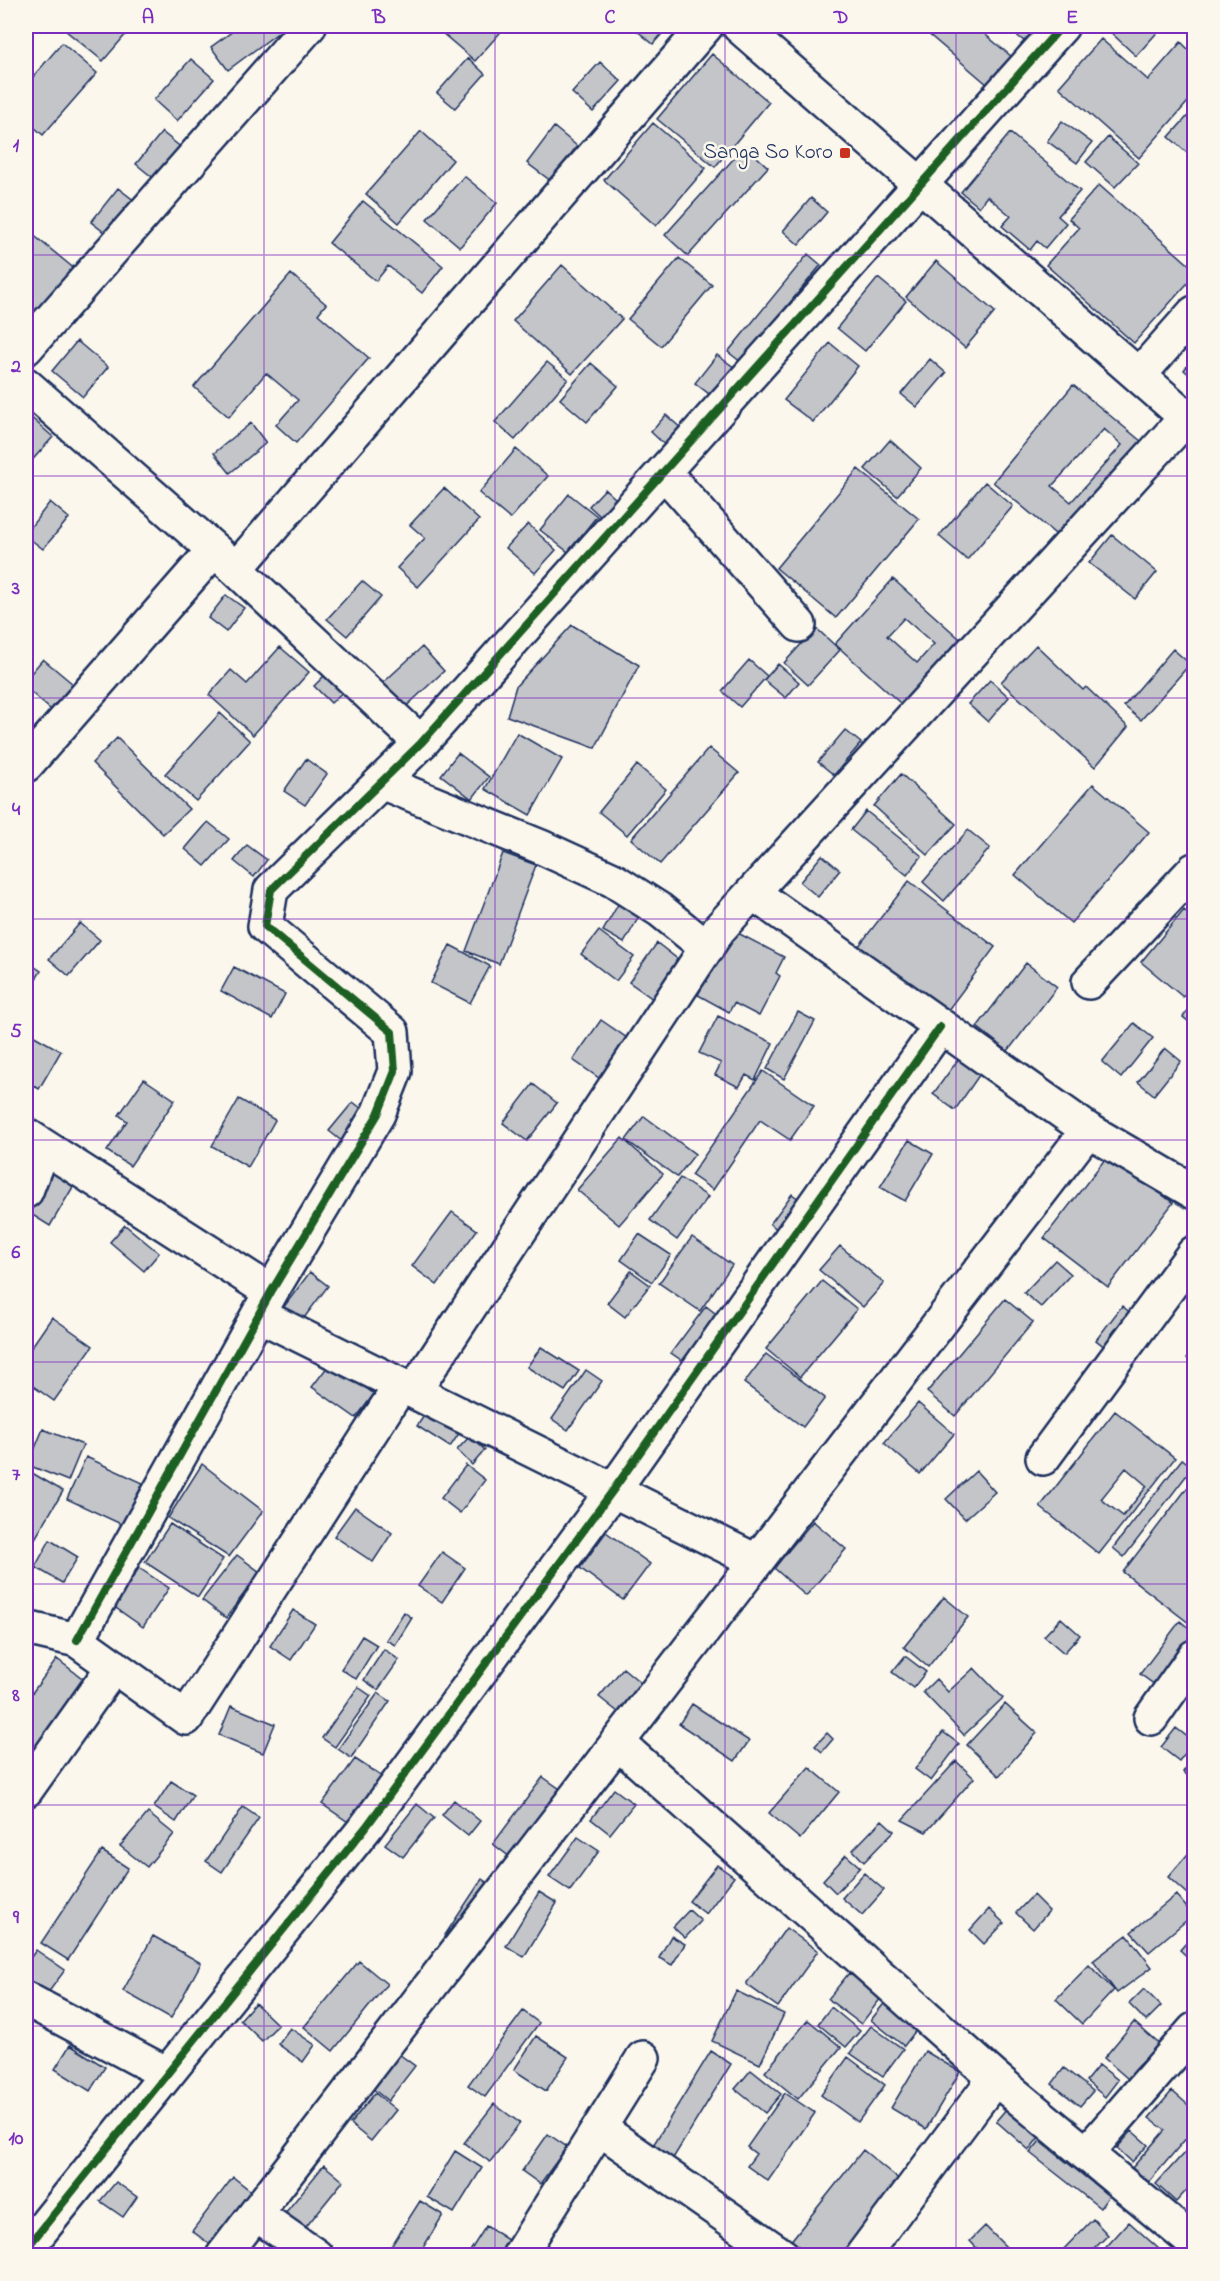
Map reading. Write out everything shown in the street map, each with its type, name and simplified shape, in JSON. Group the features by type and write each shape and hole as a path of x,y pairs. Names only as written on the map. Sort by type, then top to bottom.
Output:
{"street":[{"path":"26,348 309,26"},
{"path":"26,765 225,559 706,26"},
{"path":"26,1628 77,1640 186,1718 719,929 1191,420 740,26"},
{"path":"77,1640 265,1304 378,1114 395,1071 392,1032 265,926 271,890 421,743 1062,26"},
{"path":"1139,375 1194,313"},
{"path":"26,385 225,559 421,743"},
{"path":"664,472 799,626"},
{"path":"381,782 541,847 613,880 660,910 707,948"},
{"path":"1089,982 1194,870"},
{"path":"753,893 1088,1130 1194,1192"},
{"path":"26,2248 366,1827 614,1489 940,1027"},
{"path":"223,2256 1088,1130"},
{"path":"26,1191 34,1141 265,1304 407,1388 756,1561"},
{"path":"1043,1458 1194,1253"},
{"path":"1151,1718 1194,1657"},
{"path":"26,1790 114,1666"},
{"path":"617,1742 995,2078 1194,2243"},
{"path":"26,1999 167,2074"},
{"path":"1086,2154 1194,2030"},
{"path":"519,2256 643,2058"},
{"path":"862,2256 995,2078"},
{"path":"599,2128 783,2256"},
{"path":"256,2214 316,2256"}],"building":[{"path":"60,26 133,26 103,61"},
{"path":"240,26 287,26 228,70 211,47"},
{"path":"434,26 506,26 475,61"},
{"path":"638,26 668,27 653,44 635,29"},
{"path":"919,26 975,26 1012,57 988,85"},
{"path":"1005,26 1045,26 1029,45"},
{"path":"1109,26 1163,26 1136,56 1107,29"},
{"path":"1101,39 1148,80 1181,42 1194,55 1194,95 1139,158 1059,87"},
{"path":"62,43 97,73 43,135 26,120 26,85"},
{"path":"712,54 769,102 715,167 657,119"},
{"path":"468,58 485,74 455,108 437,93"},
{"path":"191,59 214,79 177,121 154,100"},
{"path":"600,62 621,81 593,112 572,93"},
{"path":"1194,109 1194,159 1169,137"},
{"path":"1062,121 1092,143 1077,163 1047,141"},
{"path":"653,123 706,168 656,226 604,180"},
{"path":"554,127 577,146 551,181 527,163"},
{"path":"421,131 453,160 399,223 366,194"},
{"path":"162,132 183,149 157,181 136,164"},
{"path":"1010,133 1080,191 1058,216 1066,223 1045,248 1037,241 1030,250 1002,226 1011,216 987,196 979,207 961,192"},
{"path":"1108,137 1138,163 1115,187 1086,162"},
{"path":"745,146 768,167 688,256 665,235"},
{"path":"464,176 497,203 460,247 427,219"},
{"path":"1099,185 1194,269 1194,276 1134,343 1046,265 1079,228 1069,219"},
{"path":"118,188 136,202 109,236 91,222"},
{"path":"811,198 827,212 799,245 783,231"},
{"path":"363,201 443,266 422,293 388,266 376,281 329,243"},
{"path":"26,229 76,270 26,332"},
{"path":"808,254 821,265 741,362 728,352"},
{"path":"679,258 712,285 661,346 628,319"},
{"path":"936,261 995,312 965,348 906,297"},
{"path":"562,265 622,319 572,374 513,321"},
{"path":"291,274 326,304 318,314 369,358 296,443 276,425 298,400 266,373 229,417 194,387"},
{"path":"878,278 906,301 865,351 837,328"},
{"path":"77,341 108,367 83,397 52,371"},
{"path":"830,343 858,366 813,422 784,400"},
{"path":"717,355 735,368 713,397 695,383"},
{"path":"1194,357 1194,379 1184,370"},
{"path":"930,359 946,373 917,407 901,394"},
{"path":"547,362 568,379 515,440 495,422"},
{"path":"591,363 618,386 587,422 560,399"},
{"path":"1073,385 1147,446 1066,543 993,482","holes":["1104,429 1122,445 1071,502 1052,486"]},
{"path":"26,413 53,437 26,467"},
{"path":"666,415 683,430 667,447 651,432"},
{"path":"251,423 266,443 230,473 214,453"},
{"path":"890,440 921,468 897,496 865,469"},
{"path":"516,449 548,476 510,519 479,493"},
{"path":"858,469 919,519 836,618 776,568"},
{"path":"985,482 1013,506 967,560 939,536"},
{"path":"444,488 479,520 418,587 397,568 425,538 410,525"},
{"path":"605,489 616,499 600,516 589,506"},
{"path":"569,494 597,516 568,552 540,530"},
{"path":"50,502 69,518 43,549 26,536 26,533"},
{"path":"528,524 556,550 535,573 506,548"},
{"path":"1112,535 1157,572 1135,599 1089,563"},
{"path":"893,579 969,647 910,712 835,644","holes":["904,618 934,644 917,663 887,636"]},
{"path":"362,581 381,597 347,636 327,619"},
{"path":"226,595 244,608 226,632 208,618"},
{"path":"572,625 639,665 595,748 507,716 516,686"},
{"path":"816,628 840,650 808,685 784,663"},
{"path":"1036,645 1083,690 1086,687 1128,727 1095,767 1001,682"},
{"path":"280,647 309,672 253,735 209,695 231,670 247,684"},
{"path":"422,647 444,671 396,716 373,692"},
{"path":"1173,649 1190,664 1141,720 1124,706"},
{"path":"43,659 73,684 51,710 26,688 26,679"},
{"path":"749,660 767,676 740,707 722,691"},
{"path":"778,664 799,682 786,698 764,680"},
{"path":"331,669 348,687 331,703 314,686"},
{"path":"990,680 1009,697 988,722 968,704"},
{"path":"220,713 250,741 196,801 165,774"},
{"path":"845,730 861,743 834,775 818,762"},
{"path":"517,733 562,759 530,815 485,789"},
{"path":"117,738 189,809 163,834 92,763"},
{"path":"709,748 739,773 660,864 631,839"},
{"path":"458,753 489,777 472,799 441,775"},
{"path":"306,759 327,774 305,805 284,791"},
{"path":"637,765 666,789 627,835 599,812"},
{"path":"901,774 956,824 928,855 874,806"},
{"path":"1093,784 1149,832 1071,923 1015,875"},
{"path":"866,811 922,856 907,875 851,830"},
{"path":"208,822 229,839 205,866 185,849"},
{"path":"968,830 990,848 944,901 923,882"},
{"path":"247,845 267,860 254,877 234,861"},
{"path":"503,853 536,865 499,964 466,951"},
{"path":"822,855 840,870 818,897 800,882"},
{"path":"909,881 995,947 945,1014 858,947"},
{"path":"624,894 645,906 624,943 603,931"},
{"path":"1184,910 1194,919 1194,983 1183,997 1141,962"},
{"path":"80,923 100,940 69,976 49,959"},
{"path":"732,930 784,957 776,973 780,976 759,1016 734,1003 729,1012 698,995"},
{"path":"599,931 634,957 616,981 581,954"},
{"path":"657,943 680,961 653,999 629,982"},
{"path":"450,945 490,966 470,1003 431,983"},
{"path":"26,961 41,971 26,995"},
{"path":"1026,963 1057,987 1008,1051 977,1027"},
{"path":"234,967 285,994 272,1019 221,991"},
{"path":"1194,1002 1194,1026 1183,1017"},
{"path":"798,1012 815,1021 784,1079 767,1069"},
{"path":"718,1016 773,1043 755,1080 746,1075 739,1087 715,1075 721,1063 699,1053"},
{"path":"601,1020 627,1038 599,1078 573,1060"},
{"path":"1134,1023 1153,1038 1121,1078 1102,1062"},
{"path":"29,1033 61,1051 39,1089 26,1081 26,1039"},
{"path":"1165,1048 1181,1061 1154,1095 1138,1082"},
{"path":"960,1057 982,1071 955,1110 933,1094"},
{"path":"763,1071 814,1106 790,1140 760,1120 713,1190 691,1175"},
{"path":"144,1079 175,1100 130,1166 107,1151 127,1121 119,1115"},
{"path":"533,1084 557,1103 527,1141 503,1123"},
{"path":"239,1099 275,1120 248,1167 212,1146"},
{"path":"353,1102 371,1116 348,1146 329,1131"},
{"path":"644,1116 695,1154 677,1177 626,1140"},
{"path":"622,1138 663,1174 619,1225 577,1190"},
{"path":"909,1140 933,1154 905,1201 880,1187"},
{"path":"1109,1154 1173,1203 1108,1287 1044,1238"},
{"path":"55,1160 80,1175 50,1226 26,1211"},
{"path":"680,1178 708,1197 677,1240 650,1220"},
{"path":"792,1194 810,1207 788,1237 770,1224"},
{"path":"452,1212 477,1230 437,1285 412,1266"},
{"path":"125,1225 159,1253 144,1271 110,1242"},
{"path":"639,1234 671,1255 652,1282 621,1260"},
{"path":"692,1237 732,1265 700,1311 659,1283"},
{"path":"840,1246 884,1283 863,1307 819,1270"},
{"path":"1055,1260 1071,1274 1041,1307 1024,1293"},
{"path":"631,1271 650,1285 625,1317 607,1303"},
{"path":"310,1272 328,1286 301,1322 283,1308"},
{"path":"822,1281 857,1309 800,1377 766,1349"},
{"path":"1005,1299 1033,1322 955,1416 927,1392"},
{"path":"706,1306 724,1320 690,1366 671,1353"},
{"path":"1122,1306 1141,1321 1115,1355 1096,1340"},
{"path":"52,1317 93,1346 54,1401 26,1381 26,1355"},
{"path":"541,1347 579,1371 565,1391 527,1367"},
{"path":"1194,1348 1194,1364 1187,1358"},
{"path":"766,1354 825,1398 803,1427 744,1383"},
{"path":"331,1362 374,1394 356,1418 312,1387"},
{"path":"586,1370 602,1381 568,1430 552,1419"},
{"path":"918,1403 954,1434 920,1474 884,1443"},
{"path":"428,1410 460,1432 450,1447 417,1426"},
{"path":"1115,1411 1175,1458 1099,1554 1040,1507","holes":["1126,1468 1147,1486 1123,1516 1101,1499"]},
{"path":"43,1429 83,1445 68,1481 28,1465"},
{"path":"470,1436 485,1450 472,1465 457,1450"},
{"path":"86,1457 143,1483 123,1525 67,1499"},
{"path":"1182,1459 1193,1467 1124,1557 1113,1548"},
{"path":"202,1464 263,1511 229,1557 168,1518"},
{"path":"466,1465 485,1480 460,1513 441,1498"},
{"path":"27,1470 63,1491 26,1554 26,1472"},
{"path":"976,1471 995,1492 965,1519 946,1499"},
{"path":"1194,1479 1194,1627 1123,1572"},
{"path":"355,1507 392,1533 373,1562 334,1536"},
{"path":"813,1521 846,1549 806,1596 774,1568"},
{"path":"170,1524 223,1559 198,1597 145,1562"},
{"path":"606,1532 650,1564 623,1600 580,1568"},
{"path":"50,1540 78,1557 62,1583 35,1567"},
{"path":"442,1552 465,1568 442,1602 418,1586"},
{"path":"237,1555 260,1572 226,1618 202,1600"},
{"path":"139,1568 169,1588 143,1627 113,1606"},
{"path":"944,1597 968,1617 928,1667 904,1647"},
{"path":"293,1610 315,1624 291,1660 270,1646"},
{"path":"404,1612 412,1618 395,1645 386,1640"},
{"path":"1061,1618 1080,1635 1064,1653 1044,1636"},
{"path":"1180,1621 1194,1632 1194,1646 1162,1690 1140,1674"},
{"path":"362,1636 377,1645 356,1679 341,1669"},
{"path":"384,1649 399,1660 378,1690 364,1680"},
{"path":"905,1656 926,1672 913,1688 892,1672"},
{"path":"57,1659 90,1684 26,1769 26,1701"},
{"path":"623,1668 641,1683 618,1712 599,1697"},
{"path":"974,1668 1003,1698 964,1735 923,1692 936,1679 948,1692"},
{"path":"358,1687 371,1696 335,1747 322,1738"},
{"path":"378,1693 390,1701 351,1758 338,1749"},
{"path":"692,1704 749,1741 735,1761 679,1724"},
{"path":"1005,1704 1037,1733 999,1776 967,1745"},
{"path":"231,1706 275,1724 263,1753 219,1735"},
{"path":"1176,1728 1194,1742 1179,1761 1161,1747"},
{"path":"943,1732 959,1744 931,1781 915,1769"},
{"path":"827,1733 833,1739 822,1752 815,1746"},
{"path":"1194,1756 1194,1780 1183,1772"},
{"path":"355,1759 387,1780 354,1826 322,1804"},
{"path":"956,1761 974,1778 926,1832 902,1820"},
{"path":"809,1767 839,1792 800,1839 769,1813"},
{"path":"543,1777 560,1789 510,1857 493,1844"},
{"path":"171,1781 193,1795 176,1822 154,1807"},
{"path":"614,1789 634,1804 610,1834 591,1819"},
{"path":"454,1800 480,1821 468,1836 442,1815"},
{"path":"417,1804 434,1818 403,1857 385,1844"},
{"path":"243,1807 259,1818 222,1872 206,1861"},
{"path":"148,1813 174,1834 147,1867 120,1846"},
{"path":"882,1820 894,1831 864,1862 853,1850"},
{"path":"578,1837 599,1851 570,1891 549,1877"},
{"path":"1194,1847 1194,1886 1187,1894 1168,1877"},
{"path":"102,1851 128,1868 68,1960 41,1943"},
{"path":"846,1855 860,1867 836,1893 823,1880"},
{"path":"717,1865 734,1877 706,1914 689,1901"},
{"path":"864,1873 884,1890 862,1915 842,1898"},
{"path":"482,1879 498,1890 461,1945 445,1935"},
{"path":"539,1892 557,1903 524,1957 506,1946"},
{"path":"1033,1895 1049,1911 1033,1929 1016,1913"},
{"path":"1176,1895 1193,1915 1149,1952 1131,1932"},
{"path":"989,1909 1004,1923 984,1944 970,1930"},
{"path":"689,1910 701,1921 685,1938 673,1927"},
{"path":"786,1928 818,1951 778,2007 746,1984"},
{"path":"1194,1934 1194,1963 1180,1950"},
{"path":"1127,1935 1152,1967 1117,1993 1093,1961"},
{"path":"153,1936 201,1963 171,2018 123,1991"},
{"path":"671,1936 685,1944 672,1965 659,1958"},
{"path":"36,1950 65,1970 42,2001 26,1989 26,1964"},
{"path":"359,1961 387,1984 333,2051 304,2027"},
{"path":"1089,1965 1114,1990 1082,2024 1056,1999"},
{"path":"849,1973 881,1998 861,2024 828,1999"},
{"path":"1144,1989 1161,2006 1146,2021 1129,2004"},
{"path":"736,1991 784,2014 760,2064 712,2041"},
{"path":"890,1996 923,2021 904,2046 871,2020"},
{"path":"255,2003 278,2025 262,2041 240,2020"},
{"path":"831,2007 860,2031 846,2047 818,2024"},
{"path":"523,2011 539,2023 485,2097 468,2085"},
{"path":"808,2020 841,2047 798,2099 765,2072"},
{"path":"1134,2022 1165,2049 1135,2085 1104,2058"},
{"path":"871,2026 903,2049 883,2076 850,2053"},
{"path":"290,2028 315,2045 303,2062 278,2044"},
{"path":"536,2036 568,2057 546,2091 514,2070"},
{"path":"70,2045 105,2067 90,2091 55,2069"},
{"path":"711,2051 731,2064 672,2160 652,2147"},
{"path":"925,2051 960,2072 926,2129 891,2108"},
{"path":"399,2054 415,2066 388,2101 372,2088"},
{"path":"848,2057 885,2085 858,2122 821,2095"},
{"path":"1099,2065 1118,2080 1105,2097 1086,2081"},
{"path":"1064,2068 1093,2091 1080,2106 1052,2084"},
{"path":"751,2070 781,2094 765,2113 735,2089"},
{"path":"1172,2091 1194,2110 1194,2129 1149,2182 1132,2168 1165,2130 1149,2118"},
{"path":"375,2093 396,2110 371,2141 350,2124"},
{"path":"785,2093 815,2113 768,2181 747,2166 756,2154 747,2147"},
{"path":"494,2104 520,2123 490,2162 464,2143"},
{"path":"1007,2108 1040,2136 1029,2150 996,2121"},
{"path":"1132,2131 1148,2145 1132,2162 1117,2148"},
{"path":"548,2134 567,2147 540,2184 522,2171"},
{"path":"1040,2141 1109,2196 1100,2208 1030,2153"},
{"path":"1194,2142 1194,2182 1176,2202 1156,2184"},
{"path":"863,2150 907,2186 852,2256 807,2256 790,2242"},
{"path":"455,2151 482,2168 454,2213 427,2197"},
{"path":"324,2165 343,2181 301,2233 281,2218"},
{"path":"233,2177 252,2192 211,2245 192,2231"},
{"path":"116,2182 137,2197 123,2217 100,2201"},
{"path":"420,2201 443,2215 418,2256 385,2256"},
{"path":"1093,2219 1108,2235 1087,2256 1057,2256"},
{"path":"1129,2222 1160,2250 1154,2256 1098,2256"},
{"path":"486,2226 508,2240 498,2256 467,2256"},
{"path":"985,2226 1015,2256 984,2256 970,2241"}],"cycle path":[{"path":"77,1640 271,1292 378,1114 395,1071 392,1032 265,926 271,890 421,743 1062,26"},
{"path":"26,2249 366,1827 614,1489 940,1027"}],"place":[{"name":"Sanga So Koro","path":"845,153"}]}
